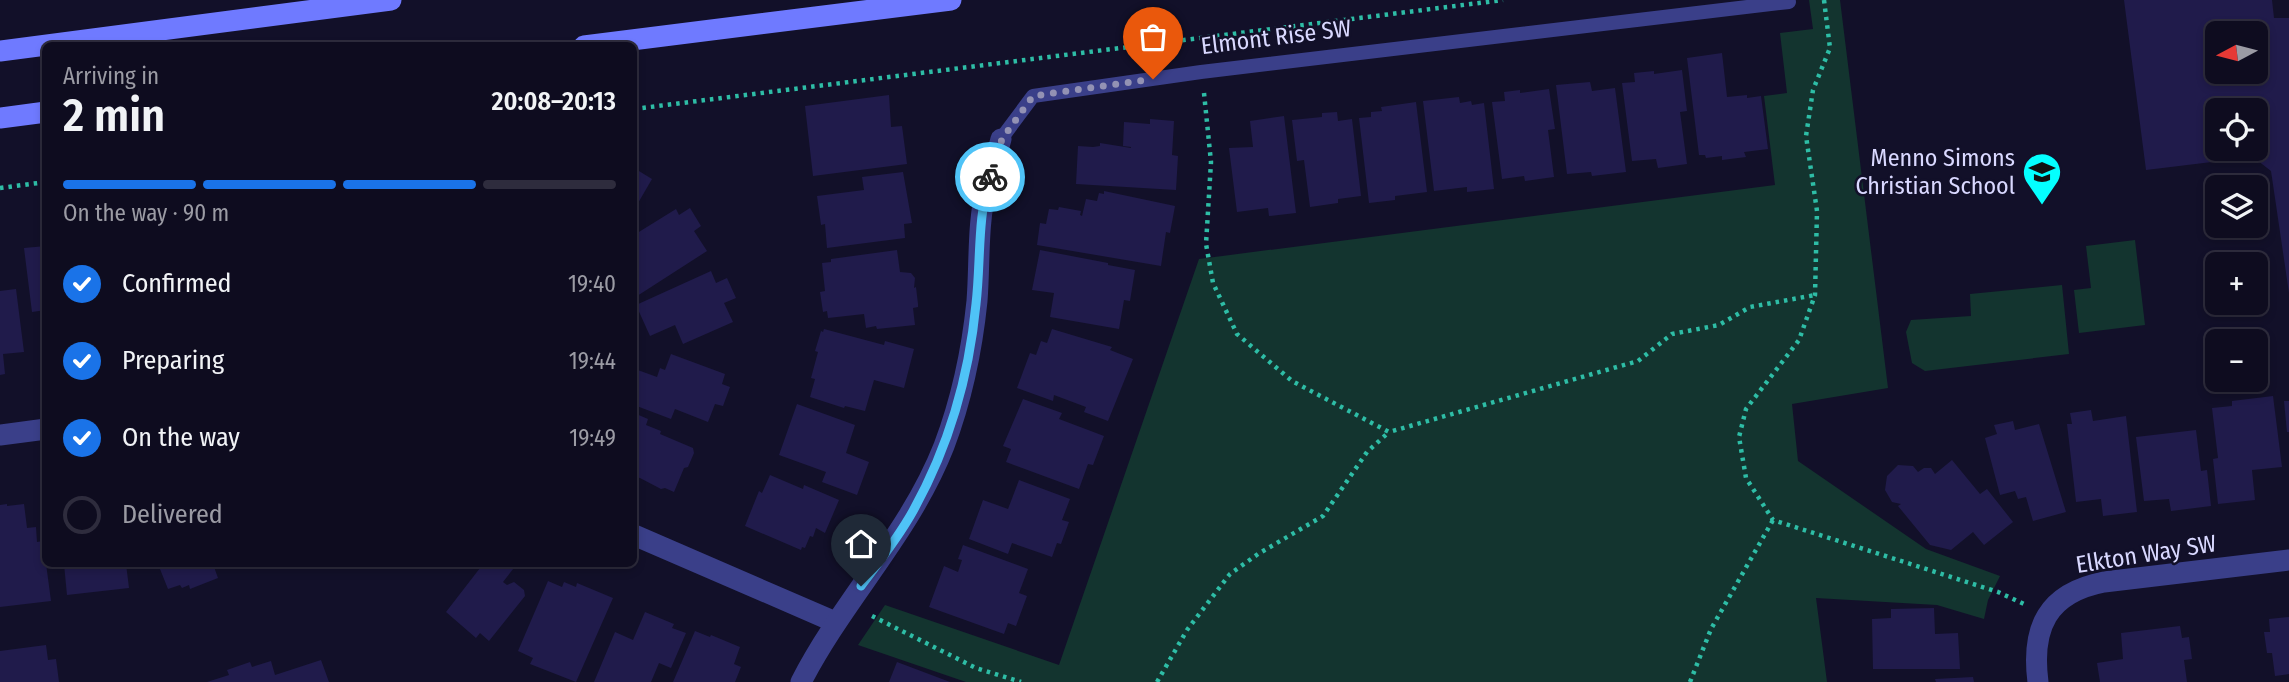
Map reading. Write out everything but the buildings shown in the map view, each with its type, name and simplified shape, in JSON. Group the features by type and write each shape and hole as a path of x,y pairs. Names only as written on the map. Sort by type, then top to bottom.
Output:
{"main road":[{"path":"69,42 391,0"},
{"path":"616,42 951,0"},
{"path":"0,51 42,46"},
{"path":"0,118 42,113"}],"street":[{"name":"Elmont Rise SW","path":"801,682 840,614 912,512 944,446 971,345 986,187 1002,139"},
{"path":"0,435 42,430"},
{"path":"637,536 840,614"},
{"name":"Elkton Way SW","path":"2047,615 2068,594 2086,586 2289,560"},
{"path":"2038,682 2035,661 2037,640 2047,615"}],"lane":[{"name":"Elmont Rise SW","path":"1002,139 1033,96 1201,72 1789,2"}],"path":[{"path":"637,109 1503,0"},
{"path":"1824,0 1830,48 1813,90 1806,136 1817,211 1815,295 1799,340 1746,409 1740,437 1746,478 1773,520 1998,592 2047,615"},
{"path":"1201,72 1211,162 1206,244 1213,283 1237,334 1292,381 1389,432"},
{"path":"0,188 42,183"},
{"path":"1157,682 1187,630 1230,574 1322,516 1367,452 1389,432 1638,361 1672,334 1719,325 1750,307 1815,295"},
{"path":"1690,682 1711,629 1773,520"},
{"path":"840,614 882,619 976,668 1021,682"}],"green space":[{"path":"1809,0 1840,0 1888,388 1792,404 1798,461 1926,549 2000,576 1988,600 1984,619 1937,605 1816,598 1827,682 966,682 858,645 885,605 1059,665 1199,259 1775,185 1764,96 1787,93 1780,33 1813,29"},
{"path":"2135,240 2145,325 2079,333 2074,290 2091,288 2086,246"},
{"path":"2062,285 2069,354 1925,371 1912,363 1906,332 1911,320 1971,316 1970,294"}],"way so far":[{"path":"990,177 1002,139 1033,96 1153,79"}],"place":[{"name":"Menno Simons Christian School","path":"2042,206"}],"route":[{"path":"861,586 912,512 944,446 971,345 979,241 986,187 990,177"}]}
